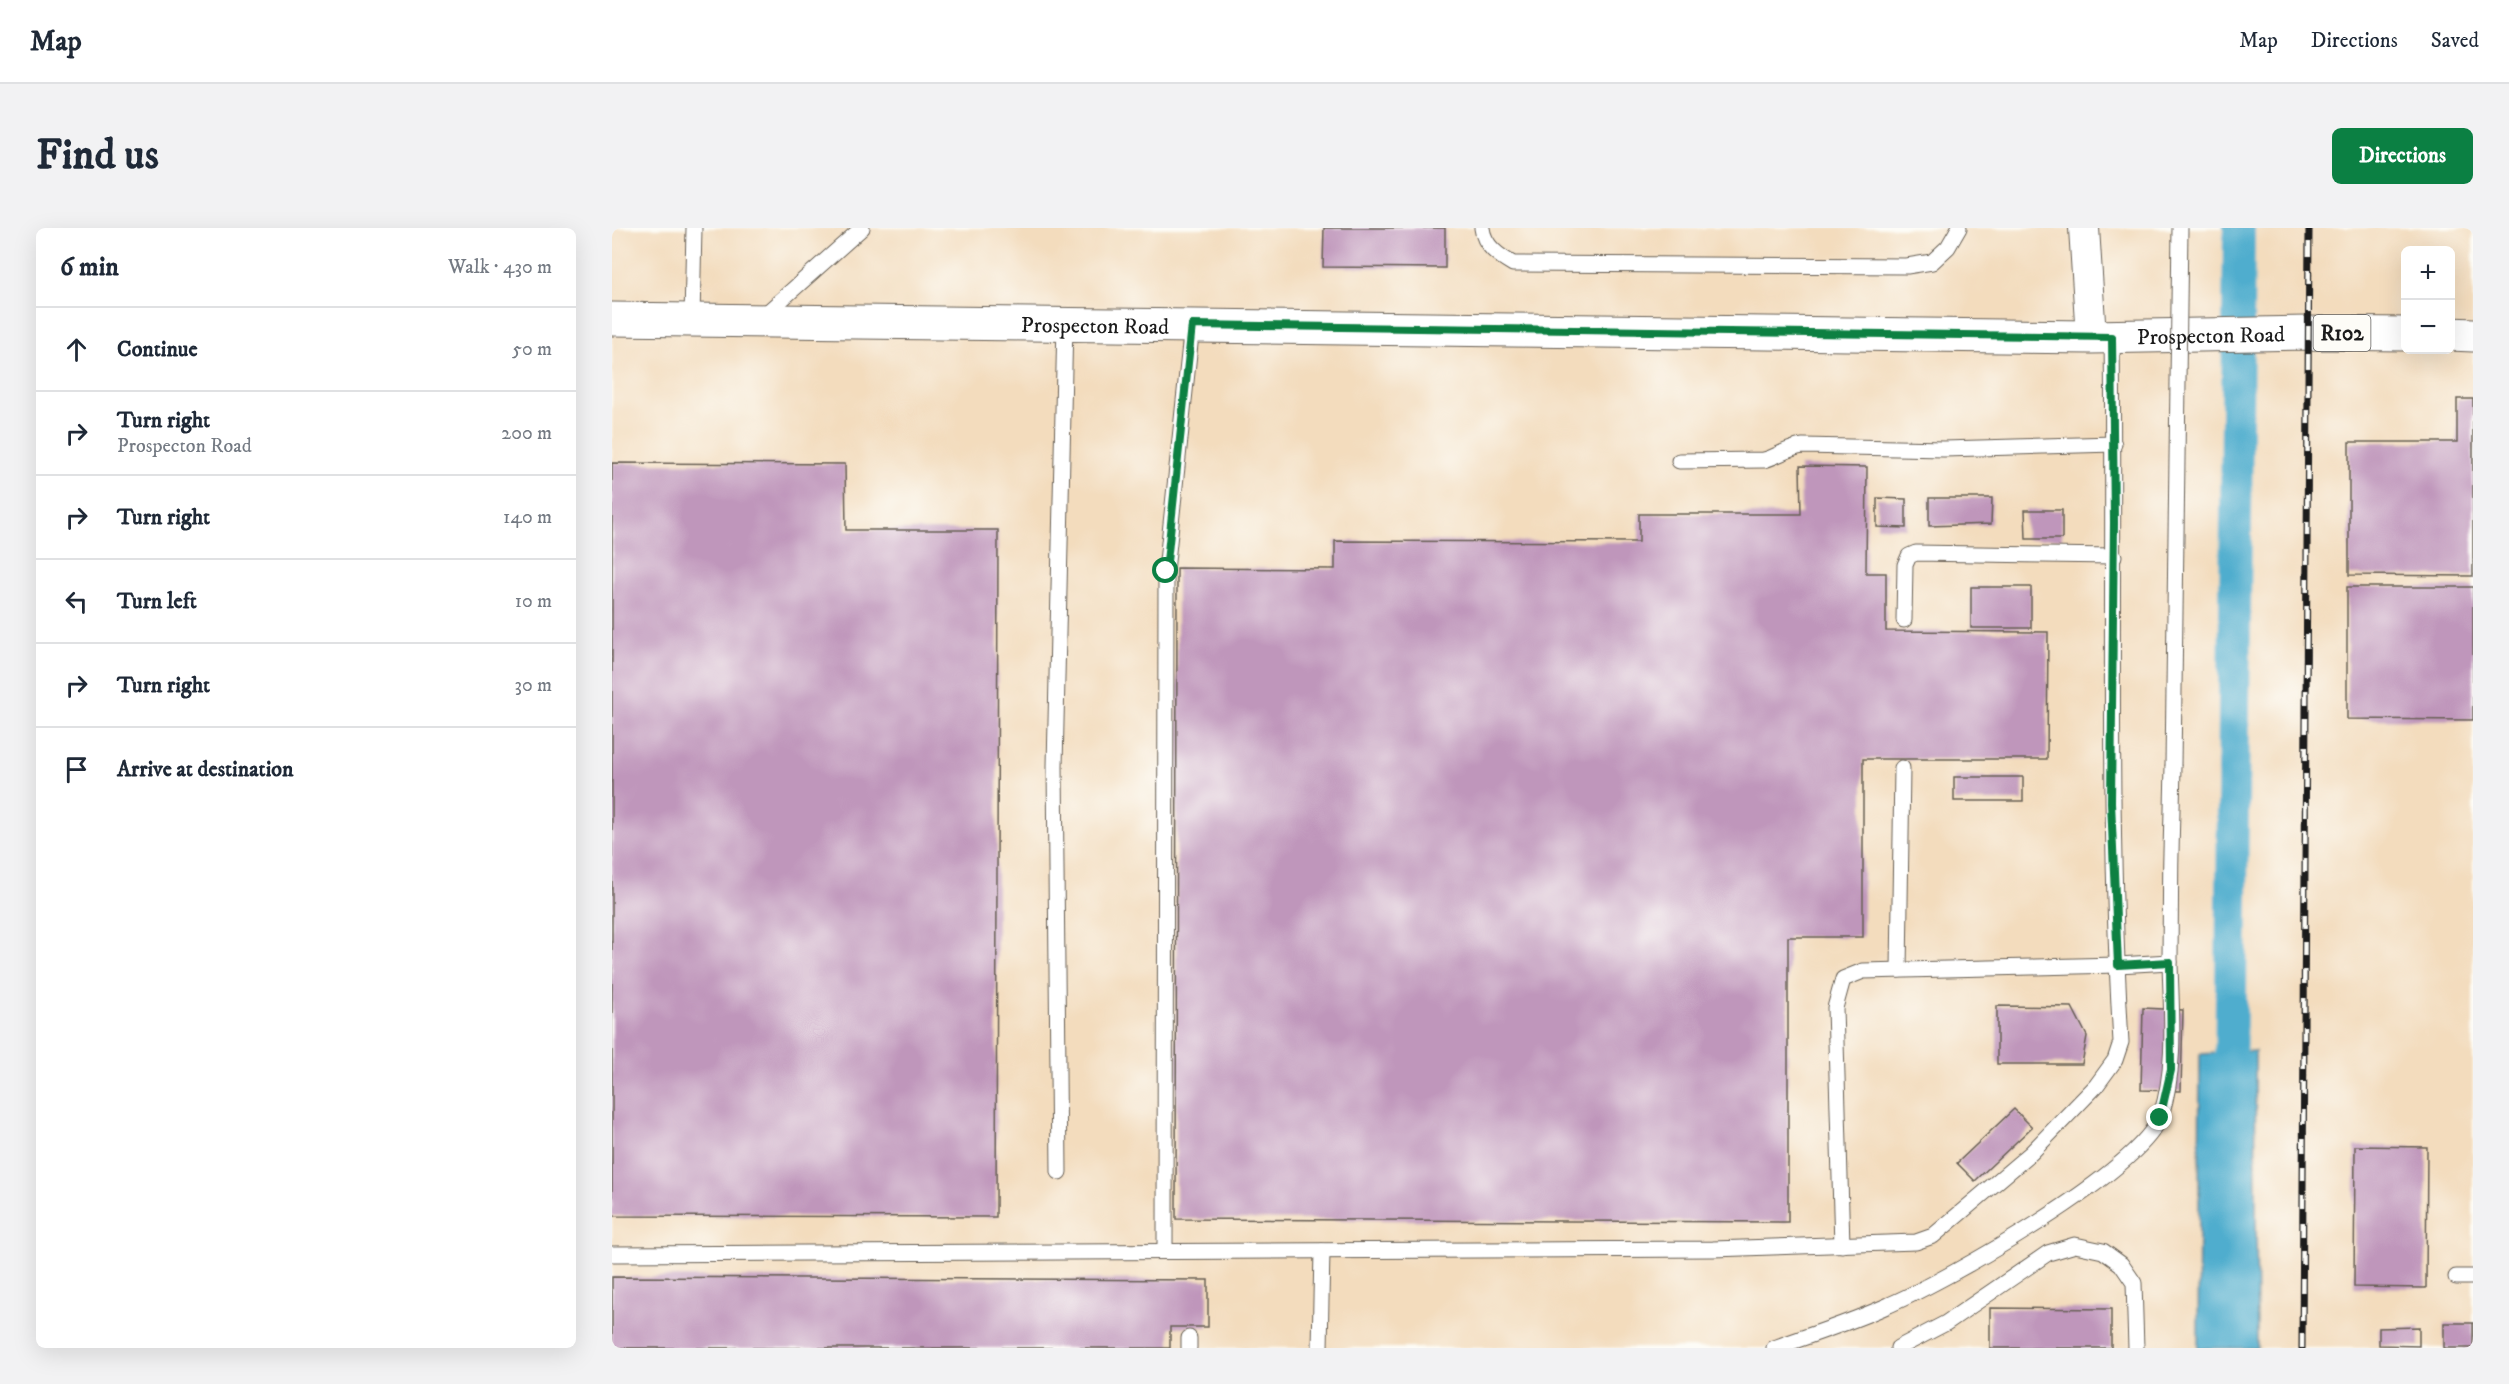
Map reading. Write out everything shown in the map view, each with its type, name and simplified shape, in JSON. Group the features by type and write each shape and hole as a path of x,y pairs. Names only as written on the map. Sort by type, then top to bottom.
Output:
{"main road":[{"name":"Prospecton Road","path":"612,319 2102,337 2190,337 2279,333 2401,334"},
{"path":"2455,334 2473,335"}],"street":[{"path":"2084,228 2102,337"}],"lane":[{"path":"692,319 693,228"},
{"path":"760,319 862,228"},
{"path":"1482,228 1483,235 1496,255 1513,264 1907,266 1932,262 1948,247 1959,228"},
{"path":"1774,1348 1890,1305 1980,1258 2087,1190 2132,1155 2149,1137 2160,1118 2171,1070 2170,962 2180,228"},
{"path":"1059,1172 1055,766 1065,323"},
{"path":"1165,1250 1166,571 1192,325"},
{"path":"612,1254 1701,1249 1842,1245 1925,1239 1951,1222 2031,1152 2096,1086 2115,1060 2121,1042 2111,802 2114,444 2102,337"},
{"path":"1679,461 1764,460 1791,447 1803,446 1944,449 2114,444"},
{"path":"1904,620 1905,565 1909,556 1916,553 2114,556"},
{"path":"1899,970 1902,768"},
{"path":"1842,1245 1835,1008 1843,979 1863,970 2170,962"},
{"path":"1898,1348 1946,1323 2048,1253 2075,1245 2103,1251 2121,1264 2134,1283 2136,1348"},
{"path":"1320,1348 1322,1251"},
{"path":"2456,1277 2473,1277"}],"water":[{"path":"2255,1051 2257,1348 2198,1348 2200,1054"}],"building":[{"path":"1324,228 1445,228 1445,268 1323,267"},
{"path":"2457,399 2473,399 2473,576 2349,575 2349,442 2457,442"},
{"path":"612,463 845,464 846,530 998,530 996,1217 612,1216"},
{"path":"1800,466 1867,467 1866,573 1886,573 1886,631 2048,632 2047,759 1863,759 1863,937 1788,937 1788,1222 1176,1219 1177,568 1335,569 1335,541 1639,542 1639,514 1801,514"},
{"path":"1877,498 1906,499 1906,528 1877,527"},
{"path":"1929,498 1992,498 1991,524 1929,526"},
{"path":"2025,510 2062,510 2062,539 2026,539"},
{"path":"1971,587 2031,587 2031,628 1971,628"},
{"path":"2347,587 2473,587 2473,720 2347,719"},
{"path":"1954,777 2023,777 2023,801 1954,801"},
{"path":"1997,1006 2072,1007 2087,1036 2082,1064 1997,1064"},
{"path":"2143,1008 2183,1010 2181,1091 2141,1090"},
{"path":"2014,1109 2032,1127 1975,1181 1957,1163"},
{"path":"2355,1146 2427,1147 2426,1288 2354,1287"},
{"path":"612,1277 1208,1280 1208,1327 1170,1327 1170,1348 612,1348"},
{"path":"1990,1308 2111,1309 2111,1348 1990,1348"},
{"path":"2444,1323 2473,1323 2473,1348 2444,1348"},
{"path":"2419,1327 2419,1346 2379,1345 2379,1328"}],"waterway":[{"path":"2230,1094 2239,228"}],"railway":[{"path":"2302,1348 2309,228"}],"route":[{"path":"1166,571 1192,325 2112,337 2114,522 2111,802 2118,965 2170,962 2171,1070 2160,1118"}]}
